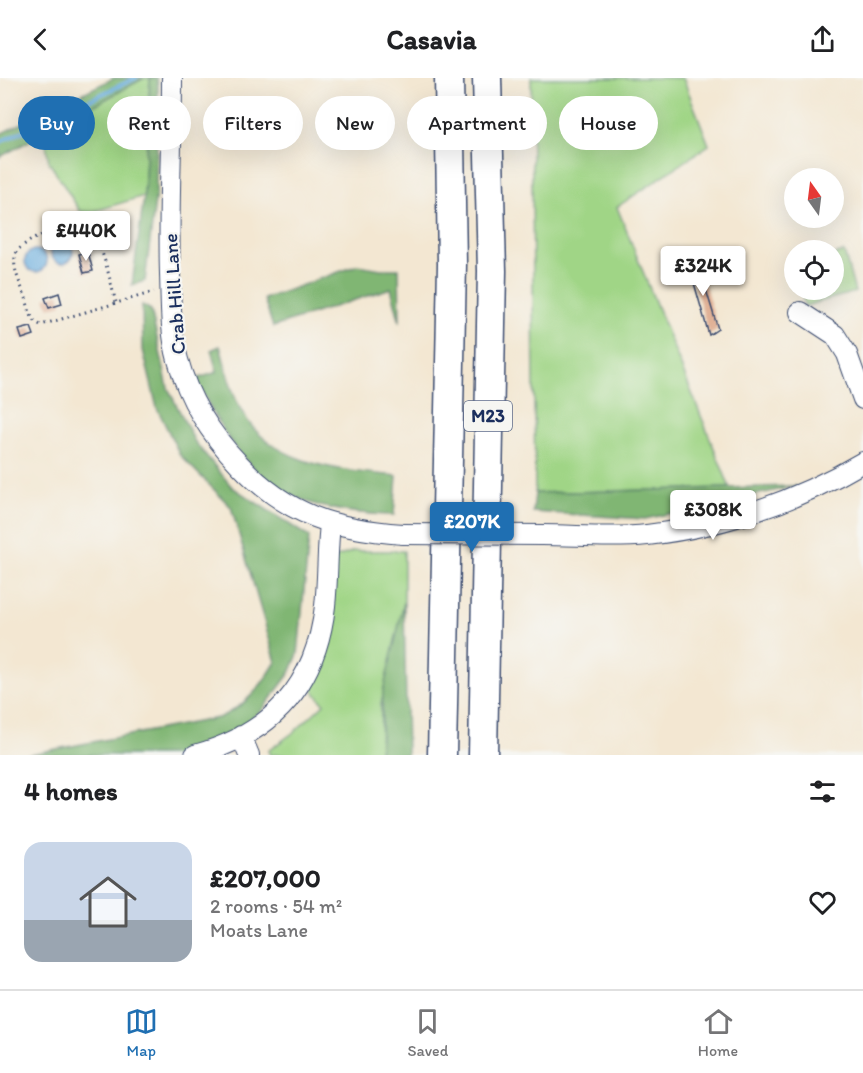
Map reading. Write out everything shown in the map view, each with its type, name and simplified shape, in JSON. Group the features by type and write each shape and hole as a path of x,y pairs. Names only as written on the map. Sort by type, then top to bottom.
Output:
{"highway":[{"name":"M23","path":"442,755 452,264 449,78"},
{"name":"M23","path":"483,755 492,271 487,78"}],"street":[{"name":"Crab Hill Lane","path":"172,78 170,290 173,337 178,360 190,395 205,422 230,454 263,487 295,510 330,524 403,534 646,535 747,516 819,488 863,462"},
{"path":"800,312 835,335 847,354 863,399"},
{"path":"195,755 241,736 267,722 285,705 302,682 313,661 325,606 330,524"},
{"path":"241,736 249,755"}],"path":[{"path":"116,302 98,245 88,230 78,226 66,228 27,241 17,251 16,269 32,318 37,324 45,325 116,302 170,290"}],"green space":[{"path":"114,78 144,78 111,96 107,96 107,98 95,105 95,96 77,96"},
{"path":"144,78 150,78 149,96 111,96"},
{"path":"150,78 157,78 158,96 149,96"},
{"path":"531,78 683,78 709,145 617,207 730,488 535,493 532,150 547,150 547,96 531,96"},
{"path":"107,98 107,150 146,150 144,196 89,213 80,211 49,162 47,150 95,150 95,105"},
{"path":"18,125 18,147 0,157 0,134"},
{"path":"146,150 157,150 156,193 145,281 132,285 144,196"},
{"path":"844,252 855,292 844,295"},
{"path":"358,265 399,269 400,323 391,288 273,327 264,299"},
{"path":"803,300 826,300 805,306"},
{"path":"142,305 151,310 168,388 195,442 232,487 309,537 298,654 290,673 262,710 235,731 176,755 25,755 218,718 245,702 265,680 276,662 231,507 180,455 157,408 143,350"},
{"path":"220,346 228,378 240,408 253,427 269,442 308,462 352,471 397,476 394,515 355,512 322,506 295,497 271,483 250,465 231,442 196,379 217,372 211,350"},
{"path":"796,486 645,519 533,512 535,493"},
{"path":"354,551 404,551 404,603 381,704 380,755 270,755 268,751 294,732 324,704 309,685 334,558"},
{"path":"404,603 407,755 380,755 383,691"}],"water":[{"path":"62,241 70,244 73,252 70,260 62,263 54,260 51,252 54,244"},
{"path":"36,250 44,253 47,261 44,269 36,272 28,269 25,261 28,253"}],"building":[{"path":"88,252 93,271 84,273 79,254"},
{"path":"697,260 718,329 709,335 688,262"},
{"path":"59,293 62,304 49,308 45,298"},
{"path":"31,327 34,335 22,339 19,330"}],"waterway":[{"path":"0,142 136,78"}]}
